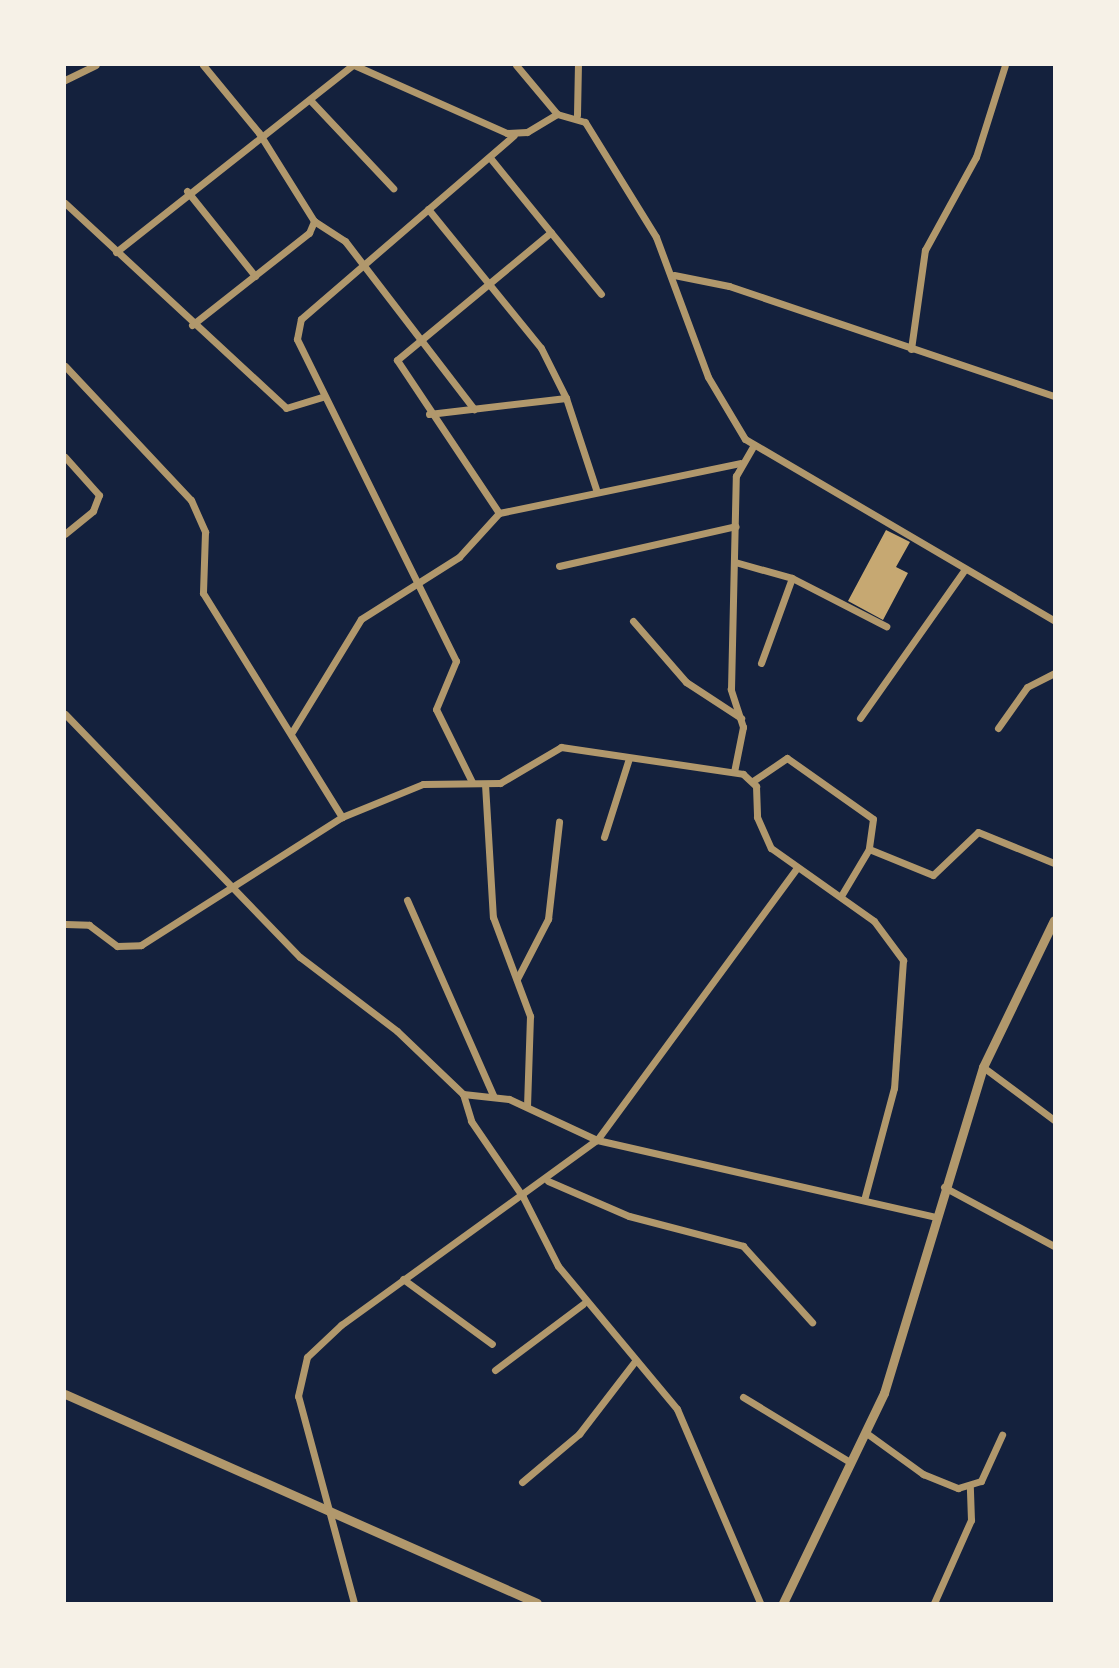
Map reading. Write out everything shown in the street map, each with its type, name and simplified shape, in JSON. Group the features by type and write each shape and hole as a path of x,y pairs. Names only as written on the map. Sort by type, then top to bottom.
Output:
{"street":[{"path":"65,80 96,65"},
{"path":"203,65 259,133 314,221 336,233 363,261 474,409"},
{"path":"116,252 259,133 311,101 353,65 514,135"},
{"path":"516,65 557,114"},
{"path":"577,115 578,65"},
{"path":"911,349 925,250 976,157 1005,65"},
{"path":"311,101 393,188"},
{"path":"472,782 436,709 456,662 419,582 301,355 301,319 363,261 491,159 514,135 557,114 577,115 594,131 634,195 674,275 708,377 730,421 753,447 1054,620"},
{"path":"491,159 601,294"},
{"path":"187,191 255,276"},
{"path":"65,203 192,325 286,408 323,397"},
{"path":"428,209 526,326 566,398 596,489"},
{"path":"192,325 309,233 314,221"},
{"path":"499,513 396,364 422,338 551,232"},
{"path":"674,275 729,286 1054,397"},
{"path":"65,366 191,500 205,532 202,593 292,732 342,817"},
{"path":"429,414 566,398"},
{"path":"734,772 742,719 731,689 736,526 740,463 753,447"},
{"path":"65,457 99,495 93,510 65,534"},
{"path":"292,732 361,619 459,557 499,513 596,489 740,463"},
{"path":"559,566 736,526"},
{"path":"735,562 792,578 886,626"},
{"path":"860,718 965,569"},
{"path":"761,663 792,578"},
{"path":"633,621 686,682 742,719"},
{"path":"998,728 1027,687 1054,673"},
{"path":"65,713 300,957 397,1031 463,1094 471,1121 523,1197 583,1304 635,1361 686,1426 760,1603"},
{"path":"65,924 89,925 117,946 141,945 342,817 424,784 485,784 514,778 561,747 734,772 753,781"},
{"path":"604,837 629,758"},
{"path":"753,781 782,759 793,760 869,815 875,825 869,849 841,896"},
{"path":"753,781 764,836 797,868 841,896 888,936 905,976 894,1088 864,1200"},
{"path":"485,784 494,917 530,1016 527,1106"},
{"path":"517,979 548,919 559,822"},
{"path":"869,849 933,875 978,832 1054,863"},
{"path":"354,1603 328,1510 297,1377 307,1357 341,1325 403,1279 548,1181 597,1140 797,868"},
{"path":"407,900 494,1097"},
{"path":"783,1603 865,1432 912,1312 943,1187 984,1067 1054,920"},
{"path":"984,1067 1054,1120"},
{"path":"463,1094 494,1097 527,1106 597,1140 935,1217"},
{"path":"548,1181 629,1216 743,1246 812,1322"},
{"path":"943,1187 1054,1247"},
{"path":"403,1279 492,1344"},
{"path":"495,1370 583,1304"},
{"path":"522,1482 579,1434 635,1361"},
{"path":"65,1395 328,1510 525,1601 537,1603"},
{"path":"743,1397 850,1462"},
{"path":"865,1432 938,1482 970,1487 989,1471 1002,1435"},
{"path":"934,1603 971,1520 970,1487"}],"building":[{"path":"886,530 910,542 896,567 908,573 883,620 848,601"}]}
